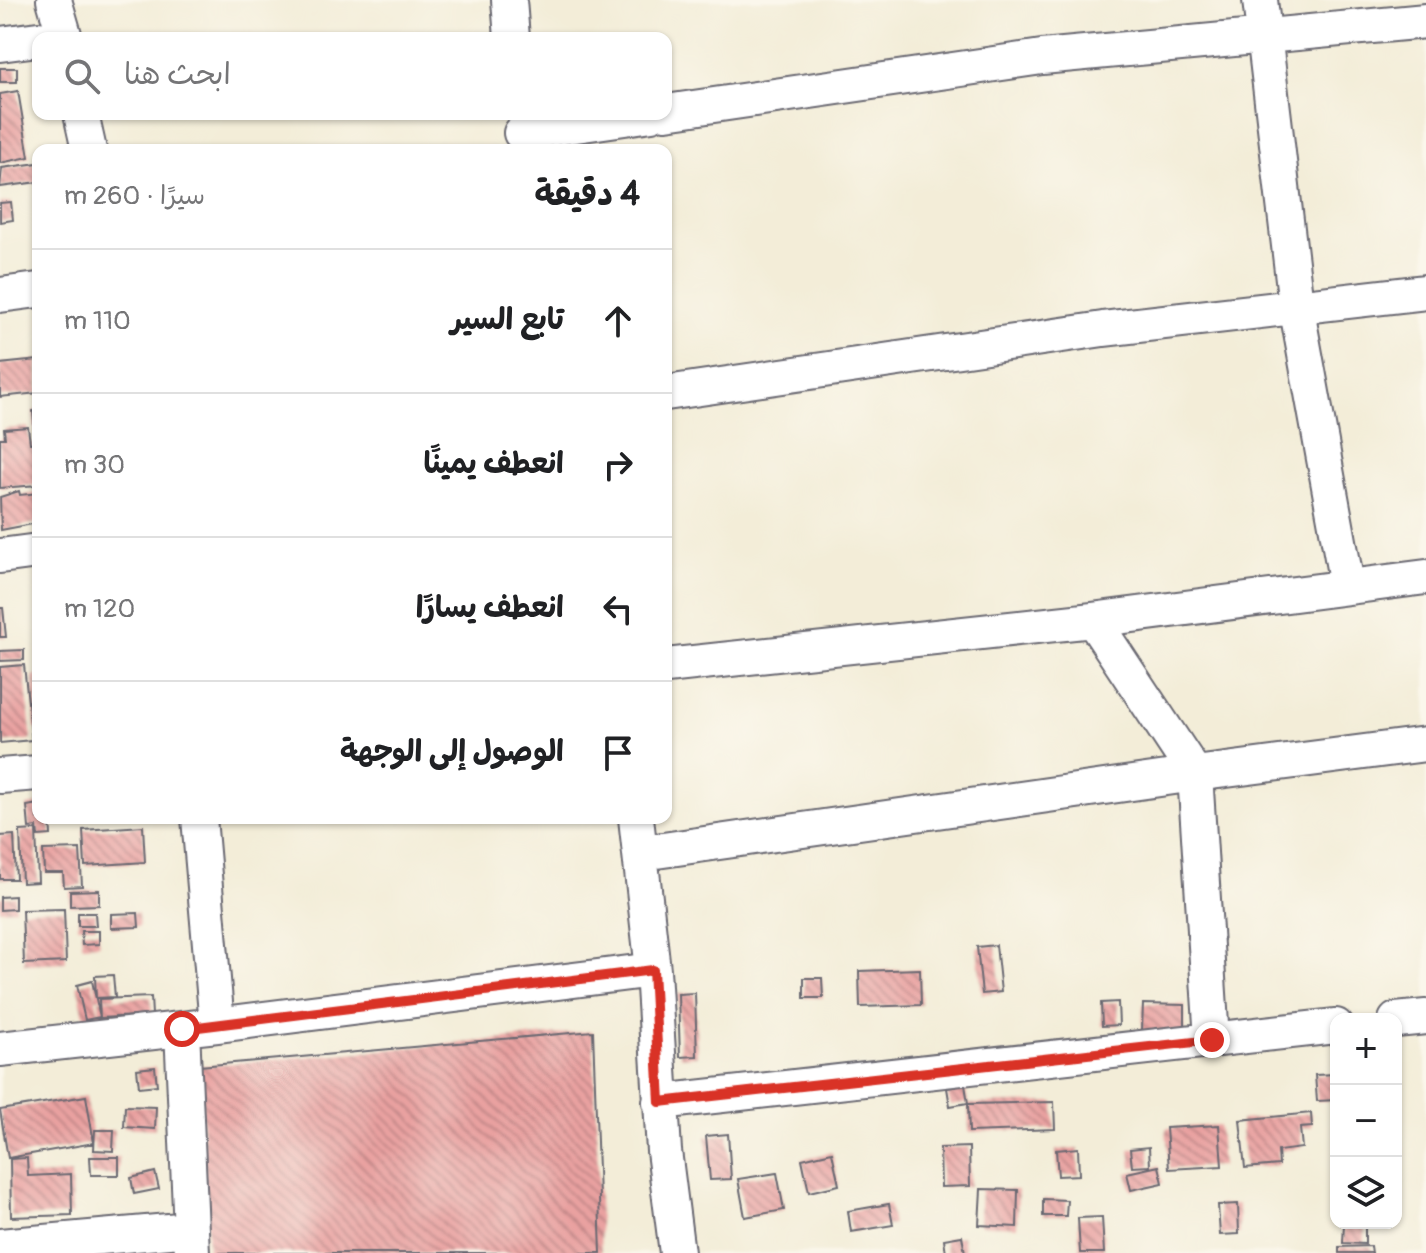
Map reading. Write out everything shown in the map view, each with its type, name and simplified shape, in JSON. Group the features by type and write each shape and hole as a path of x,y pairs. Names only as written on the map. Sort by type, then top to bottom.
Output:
{"street":[{"path":"54,0 54,32"},
{"path":"509,0 512,32"},
{"path":"1260,0 1296,305 1347,585"},
{"path":"672,111 1042,57 1426,21"},
{"path":"0,44 32,40"},
{"path":"82,120 88,144"},
{"path":"521,132 608,120"},
{"path":"0,295 32,291"},
{"path":"672,392 1103,329 1426,292"},
{"path":"0,556 32,552"},
{"path":"672,665 1093,620 1426,577"},
{"path":"1093,620 1195,774 1212,1040"},
{"path":"642,853 1426,744"},
{"path":"0,776 32,773"},
{"path":"200,824 217,1025"},
{"path":"637,824 653,970 660,1102 677,1253"},
{"path":"0,1049 653,970"},
{"path":"1402,1019 1426,1017"},
{"path":"660,1102 1330,1027"},
{"path":"0,1246 191,1241 182,1029"}],"building":[{"path":"0,68 17,68 17,82 0,82"},
{"path":"18,91 29,157 0,163 0,94"},
{"path":"32,164 32,183 0,187 2,168"},
{"path":"11,202 13,220 0,222 0,203"},
{"path":"32,361 32,394 0,397 0,364"},
{"path":"28,427 32,443 32,485 0,488 0,438 5,438 4,429"},
{"path":"19,491 20,495 32,494 32,524 1,530 0,497"},
{"path":"0,608 3,608 6,637 0,637"},
{"path":"24,650 24,660 0,661 0,651"},
{"path":"24,665 32,740 0,743 0,667"},
{"path":"32,805 32,824 50,824 51,835 38,836 37,827 29,828 27,806"},
{"path":"143,826 145,862 85,866 83,830"},
{"path":"36,830 38,882 22,883 20,831"},
{"path":"14,835 16,879 0,879 0,836"},
{"path":"80,849 82,886 64,887 63,873 44,873 43,850"},
{"path":"99,890 99,905 70,906 70,891"},
{"path":"15,896 15,909 0,910 0,897"},
{"path":"64,909 66,962 24,964 22,910"},
{"path":"78,913 95,913 96,926 78,926"},
{"path":"138,913 139,927 111,928 111,914"},
{"path":"81,931 99,931 99,944 82,945"},
{"path":"996,945 1001,992 982,994 977,947"},
{"path":"920,969 921,1005 860,1007 859,971"},
{"path":"113,975 115,997 96,998 95,976"},
{"path":"804,978 822,978 823,998 804,998"},
{"path":"92,981 100,1017 85,1020 77,985"},
{"path":"695,993 697,1056 680,1057 678,994"},
{"path":"151,997 152,1015 100,1018 99,999"},
{"path":"1118,1002 1119,1025 1102,1026 1101,1003"},
{"path":"1143,1004 1185,1005 1185,1032 1142,1031"},
{"path":"593,1031 601,1253 208,1253 200,1066"},
{"path":"155,1067 157,1085 139,1087 137,1069"},
{"path":"1330,1074 1330,1100 1317,1101 1315,1075"},
{"path":"965,1085 968,1103 950,1106 947,1088"},
{"path":"86,1096 94,1143 8,1158 0,1110"},
{"path":"1054,1102 1055,1129 969,1132 968,1104"},
{"path":"125,1106 156,1107 155,1129 124,1127"},
{"path":"1311,1113 1312,1127 1300,1128 1302,1148 1278,1151 1279,1165 1245,1168 1240,1120"},
{"path":"1219,1125 1222,1166 1169,1169 1166,1128"},
{"path":"95,1130 114,1130 113,1151 94,1150"},
{"path":"728,1134 731,1179 710,1180 706,1136"},
{"path":"969,1147 970,1186 941,1187 940,1148"},
{"path":"1149,1147 1150,1166 1132,1167 1130,1149"},
{"path":"1078,1148 1079,1175 1058,1176 1056,1150"},
{"path":"832,1152 839,1185 809,1192 802,1159"},
{"path":"90,1157 119,1157 119,1175 91,1175"},
{"path":"27,1158 28,1176 71,1174 72,1215 11,1217 10,1159"},
{"path":"1159,1166 1163,1183 1131,1190 1127,1173"},
{"path":"155,1172 159,1189 134,1194 131,1178"},
{"path":"777,1173 784,1210 745,1217 738,1179"},
{"path":"981,1189 1018,1190 1017,1227 979,1225"},
{"path":"1043,1199 1067,1200 1066,1216 1043,1216"},
{"path":"889,1204 893,1225 851,1232 848,1211"},
{"path":"1238,1204 1239,1234 1220,1235 1218,1205"},
{"path":"1102,1217 1104,1253 1080,1253 1078,1218"},
{"path":"1344,1229 1365,1229 1365,1244 1343,1243"},
{"path":"962,1236 965,1253 946,1253 944,1239"},
{"path":"1371,1246 1372,1253 1339,1253 1339,1247"}],"route":[{"path":"182,1029 653,970 660,1102 1212,1040"}]}
